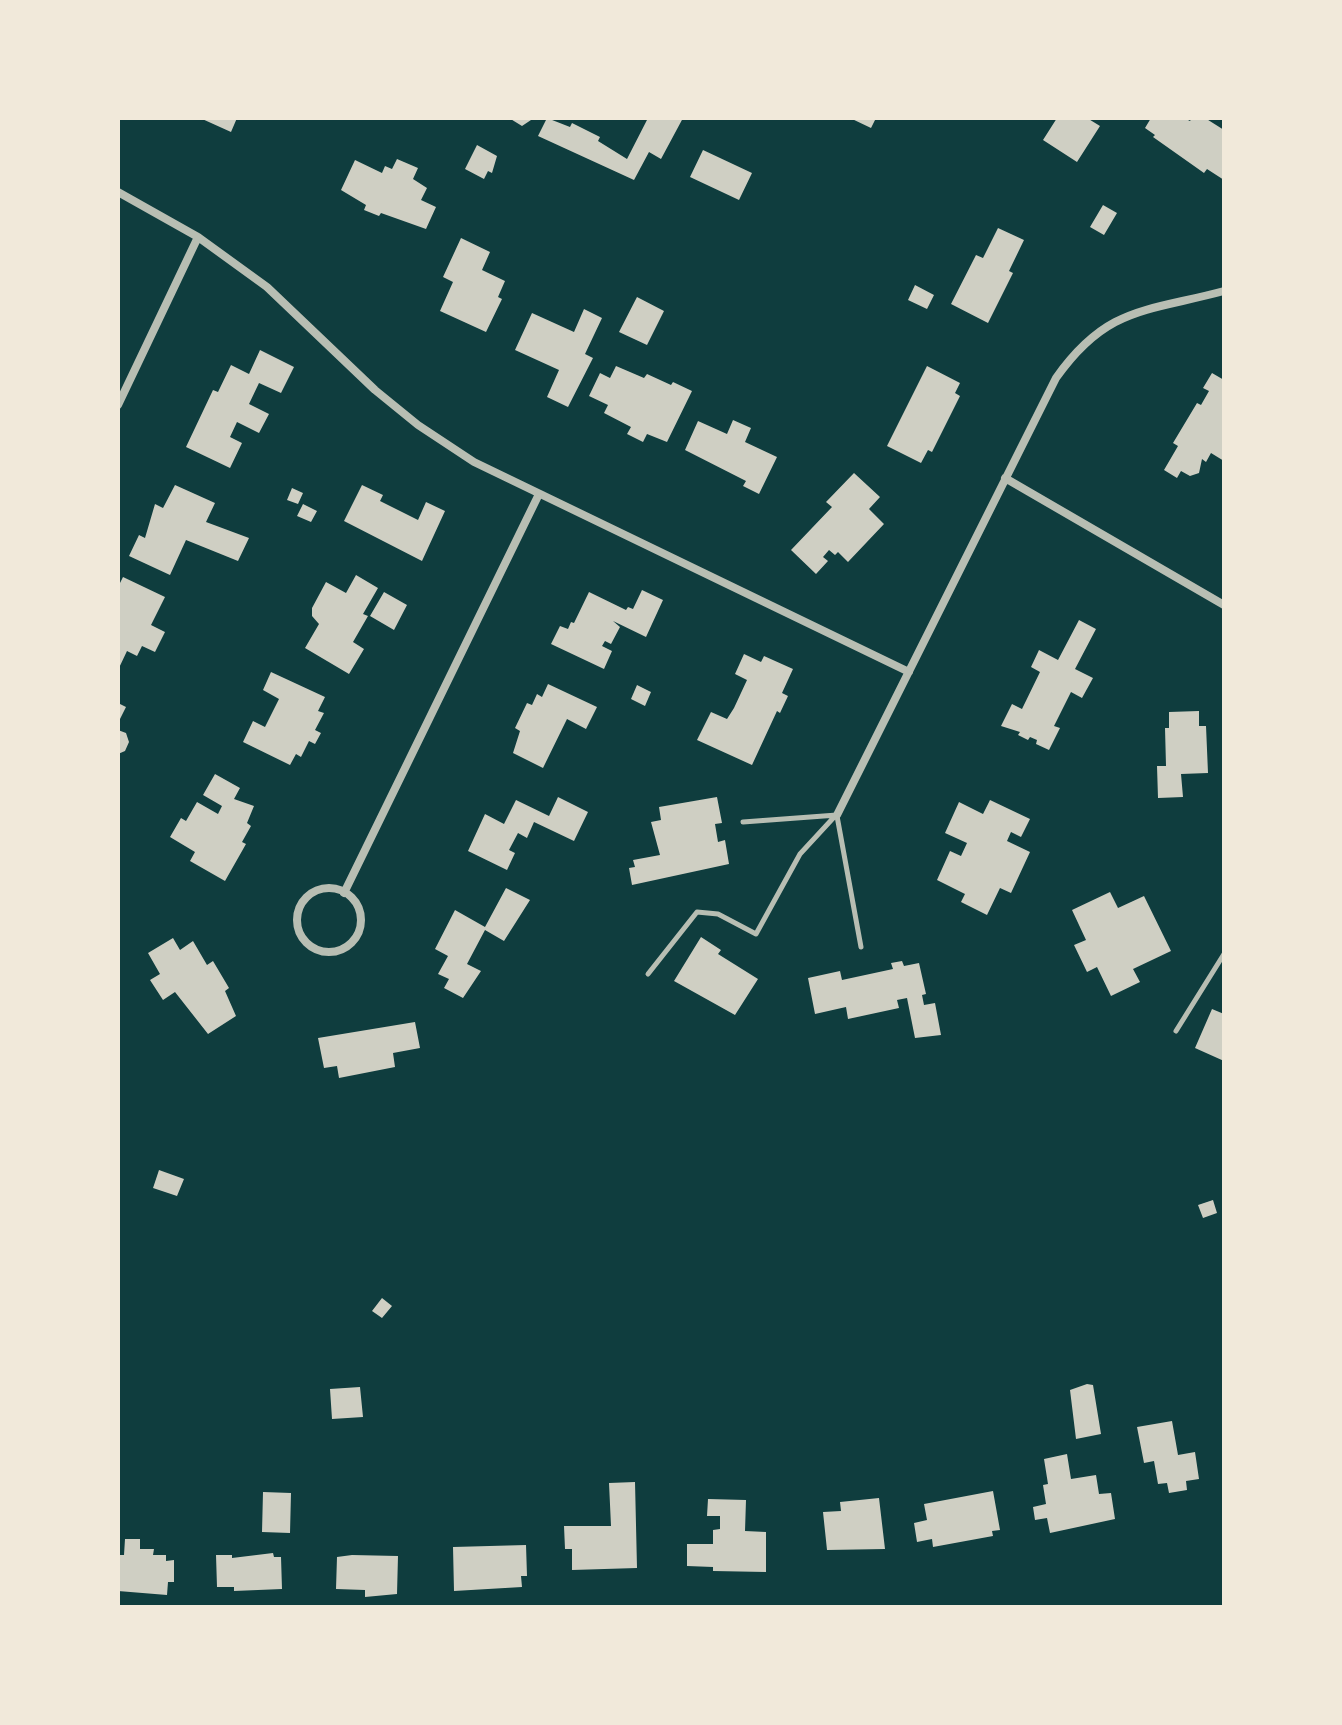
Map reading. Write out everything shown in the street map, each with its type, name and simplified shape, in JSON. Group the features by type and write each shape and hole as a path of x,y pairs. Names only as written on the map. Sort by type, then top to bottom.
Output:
{"street":[{"path":"118,192 198,237 267,287 418,425 474,462 909,672"},
{"path":"118,405 198,237"},
{"path":"837,815 1056,378 1091,337 1140,309 1224,291"},
{"path":"1005,478 1224,605"},
{"path":"344,893 539,494"},
{"path":"333,888 344,893 360,910 361,928 352,944 336,952 317,951 303,939 297,922 301,904 315,891 333,888"}],"lane":[{"path":"743,822 837,815"},
{"path":"837,815 861,947"},
{"path":"648,974 697,912 718,914 756,934 800,854 837,815"},
{"path":"1176,1031 1224,954"}],"building":[{"path":"200,118 237,118 231,132"},
{"path":"509,118 534,118 522,126"},
{"path":"547,118 570,127 572,123 600,137 598,141 627,159 648,118 683,118 661,159 649,152 634,180 538,136"},
{"path":"850,118 876,118 871,128"},
{"path":"1057,118 1087,118 1100,126 1077,162 1043,140"},
{"path":"1151,118 1184,118 1190,121 1192,118 1205,118 1224,130 1224,180 1207,169 1204,173 1153,137 1155,135 1145,128"},
{"path":"477,145 497,156 492,173 488,171 484,179 465,169"},
{"path":"703,150 752,173 739,200 690,177"},
{"path":"397,159 418,168 413,179 427,188 421,200 436,207 426,229 364,210 366,205 341,190 355,160 382,173 385,166 392,169"},
{"path":"1103,205 1117,213 1104,235 1090,227"},
{"path":"998,228 1024,240 1009,271 1013,273 988,323 951,304 976,255 983,258"},
{"path":"461,238 490,252 482,270 505,281 498,297 502,299 486,332 440,311 453,282 443,277"},
{"path":"915,285 934,295 927,309 908,300"},
{"path":"637,297 664,311 647,345 619,332"},
{"path":"584,309 602,318 585,354 593,358 568,407 547,397 559,370 515,350 532,313 574,332"},
{"path":"260,350 294,367 281,393 259,383 249,404 269,414 259,433 237,422 230,437 242,443 230,468 186,447 213,390 218,392 231,365 249,374"},
{"path":"616,366 644,378 647,374 692,391 667,442 647,434 643,442 627,434 631,427 604,413 608,405 589,396 600,373 610,378"},
{"path":"927,366 960,383 955,393 960,396 932,452 928,450 921,463 887,446"},
{"path":"1212,373 1224,380 1224,461 1211,453 1206,462 1202,459 1199,473 1190,476 1181,471 1177,478 1164,470 1178,446 1173,443 1197,403 1201,405 1209,391 1203,388"},
{"path":"733,420 751,428 745,442 777,457 759,494 743,486 746,481 685,450 698,421 727,434"},
{"path":"854,473 880,497 869,509 884,524 848,562 838,552 835,555 829,550 823,557 828,561 816,574 791,550 832,507 826,502"},
{"path":"175,485 215,503 206,522 249,538 238,561 186,540 170,575 129,556 139,535 145,538 155,504 163,508"},
{"path":"362,485 383,495 380,501 418,520 426,502 445,511 422,561 344,521"},
{"path":"292,488 303,493 298,504 287,500"},
{"path":"303,504 317,511 311,522 297,516"},
{"path":"356,575 378,588 363,614 368,616 353,642 364,649 349,674 305,648 319,624 312,616 312,608 326,582 346,593"},
{"path":"123,577 165,597 151,625 165,632 155,652 142,646 137,656 127,651 118,670 118,587"},
{"path":"642,590 663,600 646,637 613,621 620,627 611,644 605,641 602,646 612,651 604,669 551,644 560,626 568,629 571,622 574,623 589,592 626,610 628,607 633,609"},
{"path":"384,592 407,605 394,630 370,616"},
{"path":"1079,620 1096,629 1075,669 1093,678 1082,698 1071,692 1054,726 1060,728 1049,750 1036,744 1037,740 1030,737 1028,740 1018,735 1020,732 1001,726 1012,704 1022,709 1040,672 1031,667 1039,650 1058,660"},
{"path":"744,654 761,662 764,656 793,669 782,693 788,696 780,713 777,711 752,765 697,740 711,712 727,719 734,708 747,680 735,674"},
{"path":"271,672 325,697 318,711 324,713 315,730 321,733 315,744 309,741 301,757 296,754 290,765 243,742 253,721 265,727 279,699 263,690"},
{"path":"548,684 597,707 586,729 567,719 543,768 513,753 520,731 515,728 527,703 532,705 537,694 542,697"},
{"path":"637,685 651,692 645,706 631,699"},
{"path":"118,703 126,707 118,723"},
{"path":"1199,711 1199,726 1206,726 1208,773 1181,774 1183,797 1158,798 1157,766 1166,766 1165,728 1169,728 1169,712"},
{"path":"118,730 126,733 129,742 125,751 118,754"},
{"path":"215,774 240,788 234,799 254,806 247,823 251,826 242,842 246,844 225,881 190,861 195,852 170,837 181,818 186,821 197,802 218,814 222,806 203,795"},
{"path":"558,797 588,812 574,841 534,822 527,838 518,833 509,850 515,853 507,870 468,851 485,814 504,824 516,800 549,816"},
{"path":"717,797 722,823 715,824 718,842 725,840 729,864 632,885 629,868 635,867 633,860 660,855 651,822 661,820 659,807"},
{"path":"990,800 1030,819 1021,837 1011,832 1007,841 1030,852 1011,893 1000,888 987,915 961,902 965,894 937,880 950,851 961,856 967,843 945,833 959,802 983,814"},
{"path":"506,888 530,900 504,941 485,930 467,964 481,971 463,998 444,988 449,979 438,974 448,956 435,949 455,910 485,927"},
{"path":"1110,892 1118,908 1144,896 1171,951 1133,969 1140,982 1111,996 1097,967 1087,972 1074,945 1086,940 1072,910"},
{"path":"701,937 721,950 718,954 758,979 735,1015 674,981"},
{"path":"173,938 180,950 193,941 207,965 213,961 229,988 225,991 236,1016 208,1034 175,992 163,1000 150,980 160,974 148,953"},
{"path":"902,961 904,966 919,963 926,994 922,995 924,1005 935,1003 941,1035 915,1038 907,998 897,1000 899,1008 848,1019 846,1007 815,1014 808,978 840,971 842,980 893,969 891,963"},
{"path":"1212,1009 1224,1014 1224,1061 1195,1048"},
{"path":"415,1022 420,1048 393,1053 395,1067 339,1078 337,1066 324,1068 318,1038"},
{"path":"159,1170 184,1179 177,1196 153,1188"},
{"path":"1213,1200 1217,1213 1203,1218 1198,1205"},
{"path":"382,1298 392,1306 382,1318 372,1311"},
{"path":"1093,1385 1101,1434 1076,1439 1070,1390"},
{"path":"360,1387 363,1417 332,1419 330,1389"},
{"path":"1172,1421 1178,1455 1195,1452 1199,1479 1186,1481 1187,1490 1169,1493 1167,1483 1158,1484 1154,1461 1144,1463 1137,1427"},
{"path":"1067,1454 1071,1479 1096,1475 1099,1494 1111,1493 1115,1519 1050,1533 1047,1518 1035,1520 1033,1507 1046,1504 1043,1485 1048,1484 1044,1459"},
{"path":"635,1482 637,1568 572,1570 572,1549 565,1549 564,1526 611,1526 609,1483"},
{"path":"993,1491 1000,1530 992,1531 993,1536 933,1547 932,1539 917,1542 914,1523 927,1520 924,1504"},
{"path":"263,1492 291,1493 290,1533 262,1532"},
{"path":"879,1498 885,1549 827,1550 823,1512 841,1511 840,1502"},
{"path":"708,1499 746,1500 745,1531 766,1532 766,1572 713,1571 713,1567 687,1566 687,1544 713,1544 713,1530 720,1529 720,1516 707,1516"},
{"path":"125,1539 140,1539 140,1549 154,1549 153,1555 166,1555 166,1561 174,1560 174,1582 168,1582 167,1595 118,1591 118,1555 124,1555"},
{"path":"526,1545 527,1576 521,1576 522,1587 454,1591 453,1547"},
{"path":"273,1553 274,1557 281,1557 282,1589 234,1591 234,1587 217,1587 216,1555 232,1555 232,1558"},
{"path":"398,1556 397,1594 365,1597 365,1590 336,1589 337,1557"}]}
